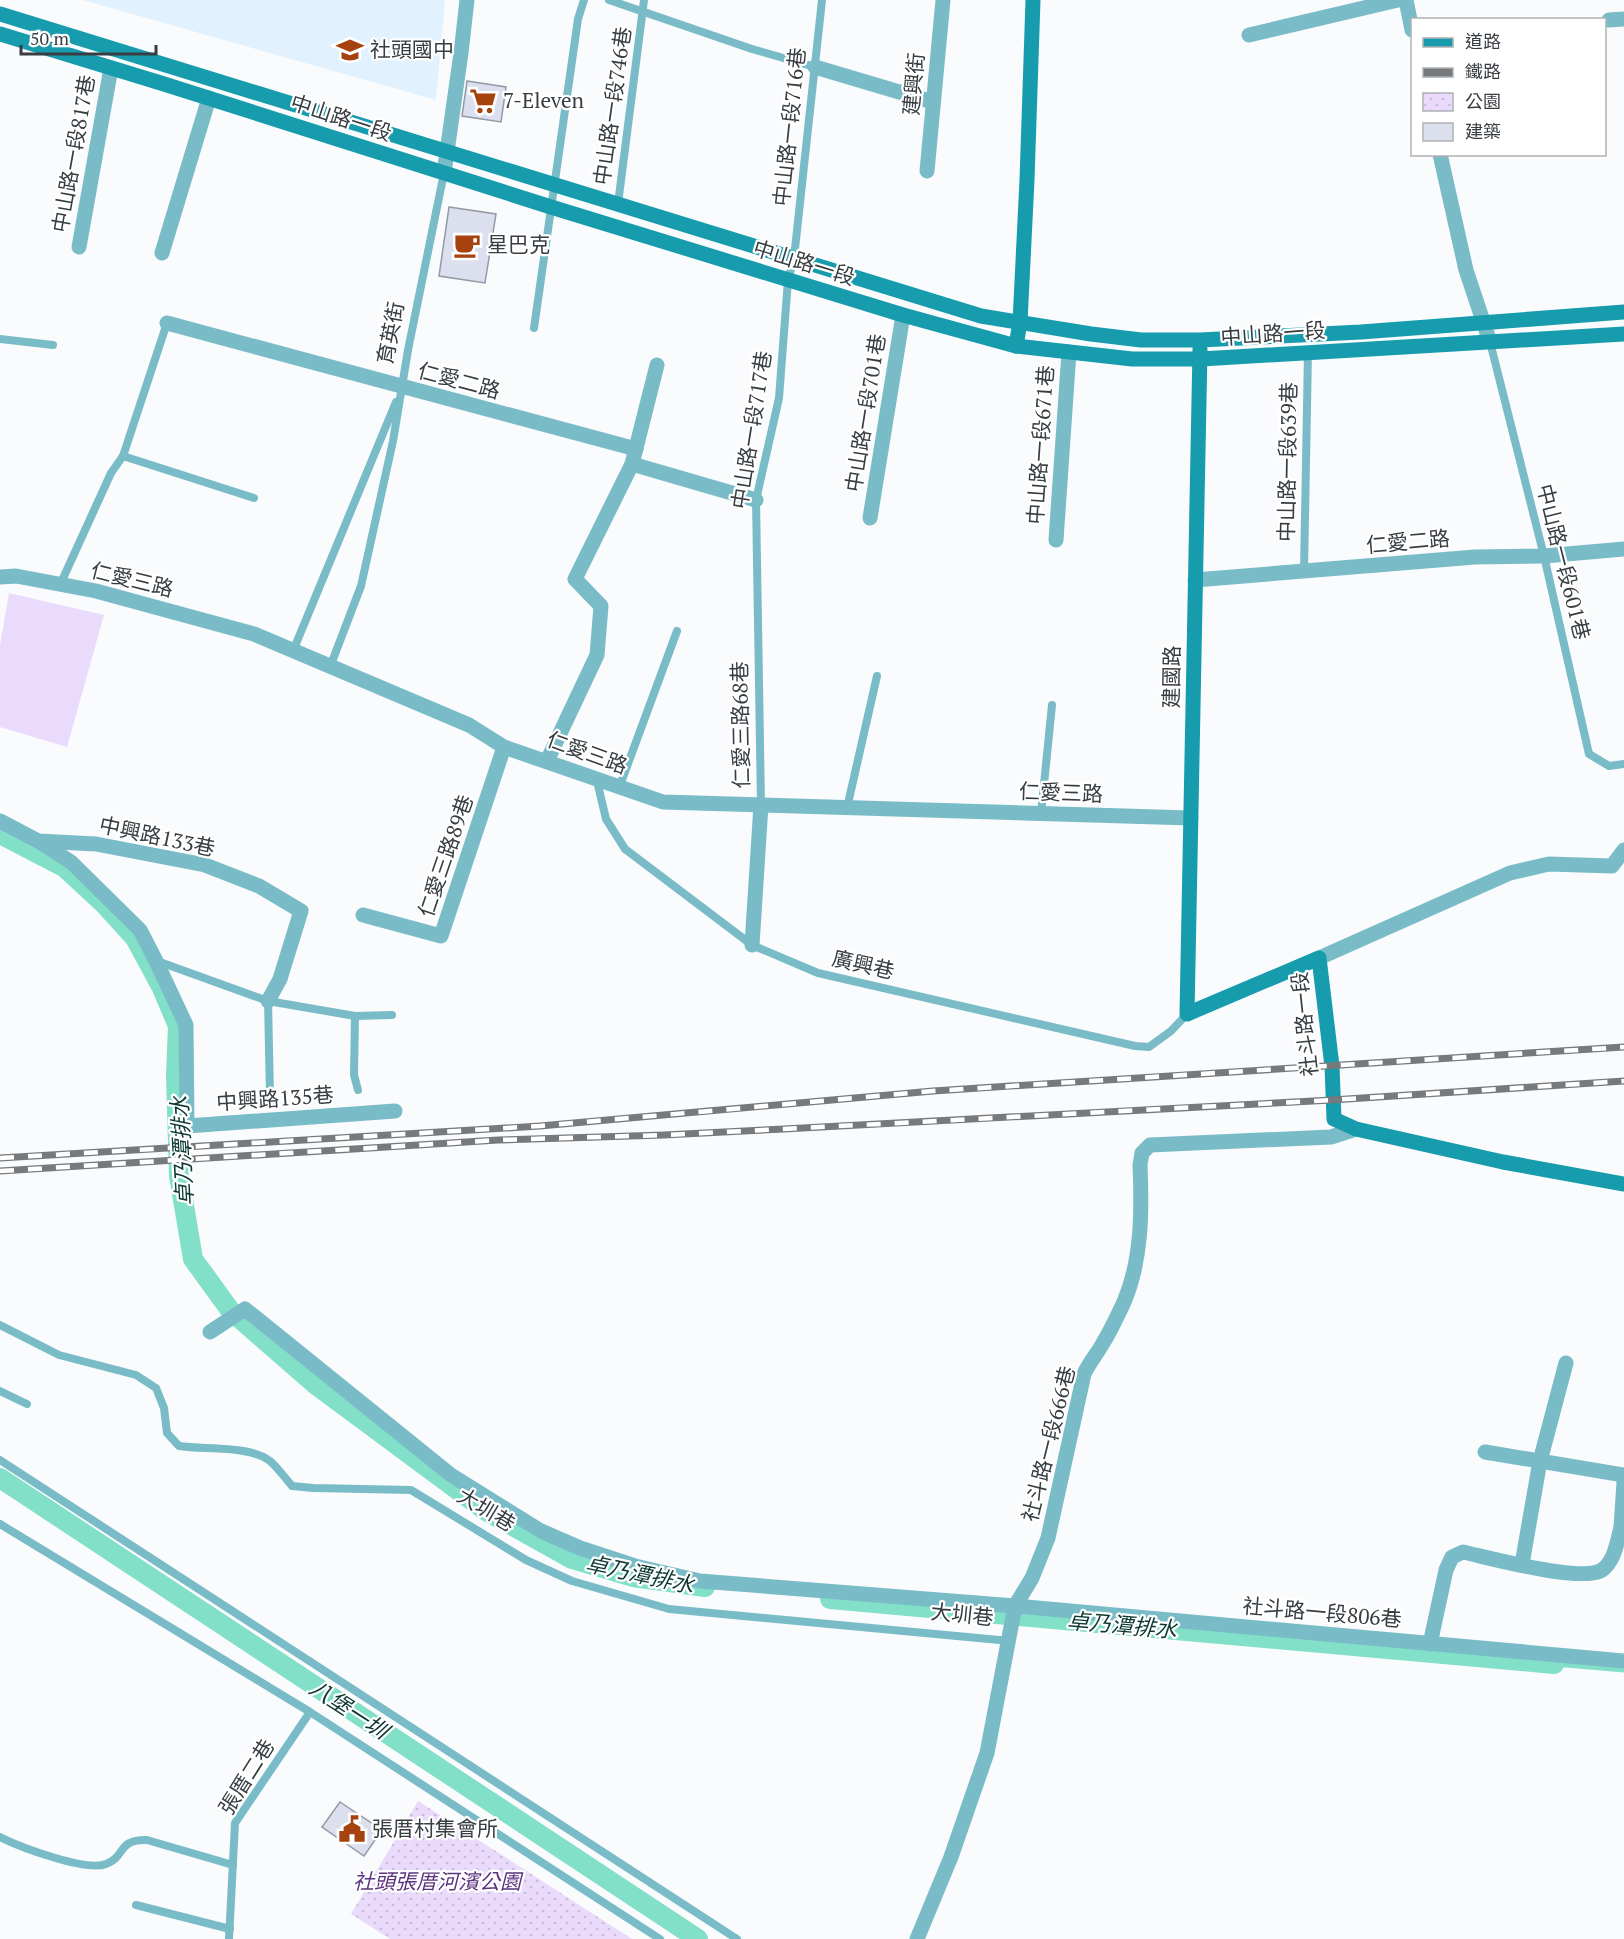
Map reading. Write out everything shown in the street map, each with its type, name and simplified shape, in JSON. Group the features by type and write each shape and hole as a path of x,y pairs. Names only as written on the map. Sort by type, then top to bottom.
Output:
{"main road":[{"path":"1016,346 1020,322 1033,0"},
{"name":"中山路一段","path":"0,14 446,152 552,195 788,280 1016,346 1132,359 1201,359 1624,334"},
{"name":"中山路一段","path":"0,34 444,173 552,195 618,204 981,316 1141,340 1200,340 1361,332 1624,312"},
{"name":"建國路","path":"1187,1014 1200,340"},
{"path":"1187,1014 1319,958"},
{"name":"社斗路一段","path":"1319,958 1332,1066 1334,1119 1356,1129 1503,1162 1624,1184"}],"street":[{"name":"育英街","path":"444,173 467,0"},
{"name":"建興街","path":"927,171 943,0"},
{"path":"1249,35 1398,0"},
{"path":"1406,0 1411,21"},
{"path":"815,67 933,102"},
{"name":"中山路一段817巷","path":"79,247 111,68"},
{"path":"162,253 209,98"},
{"path":"1440,156 1466,270 1490,342"},
{"name":"中山路一段701巷","path":"870,518 903,315"},
{"name":"仁愛二路","path":"167,323 402,387 634,457 756,500"},
{"name":"中山路一段671巷","path":"1056,540 1069,352"},
{"path":"547,761 597,654 601,606 575,579 634,457 657,365"},
{"name":"仁愛二路","path":"1195,580 1475,557 1544,556 1624,549"},
{"name":"仁愛三路","path":"0,577 16,576 96,591 254,634 469,725 504,747 663,802 1191,818"},
{"name":"仁愛三路89巷","path":"363,915 441,936 504,747"},
{"path":"752,945 761,805"},
{"name":"中興路133巷","path":"0,821 38,841 96,844 205,865 260,886 301,911 280,979 268,1001"},
{"name":"中興路135巷","path":"38,841 71,862 140,930 186,1025 187,1126 395,1111"},
{"name":"社斗路一段","path":"1319,958 1510,873 1549,864 1612,866 1624,850"},
{"name":"社斗路一段666巷","path":"1015,1607 1032,1578 1048,1538 1084,1374 1103,1344 1130,1286 1139,1246 1142,1153 1150,1145 1331,1137 1356,1129"},
{"name":"大圳巷","path":"210,1332 245,1309 451,1475 541,1531 580,1548 635,1566 700,1581 1015,1607"},
{"path":"1522,1564 1539,1461 1566,1363"},
{"path":"1485,1452 1624,1475"},
{"path":"1430,1644 1446,1570 1452,1557 1463,1552 1563,1573 1588,1573 1602,1570 1613,1557 1622,1528 1624,1482"},
{"path":"1011,1635 1015,1607"},
{"name":"社斗路一段806巷","path":"1015,1607 1624,1661"},
{"name":"大圳巷","path":"917,1939 951,1857 987,1753 1011,1635"}],"lane":[{"path":"534,327 578,19 584,0"},
{"path":"609,0 752,50 815,67"},
{"name":"中山路一段746巷","path":"618,204 644,0"},
{"name":"中山路一段716巷","path":"794,258 822,0"},
{"name":"育英街","path":"330,667 361,586 393,441 444,173"},
{"name":"中山路一段717巷","path":"758,644 756,500 778,398 788,280 794,258"},
{"path":"60,585 111,473 123,456 167,323"},
{"path":"0,339 53,345"},
{"name":"中山路一段601巷","path":"1490,342 1544,556 1589,754 1609,766 1624,764"},
{"name":"中山路一段639巷","path":"1304,572 1308,352"},
{"path":"293,651 402,387"},
{"path":"123,456 254,498"},
{"path":"619,788 677,631"},
{"name":"仁愛三路68巷","path":"758,644 761,805"},
{"path":"847,808 877,676"},
{"path":"1041,814 1052,705"},
{"name":"廣興巷","path":"597,781 606,819 625,849 752,945 818,973 1135,1046 1149,1047 1171,1031 1187,1014"},
{"path":"156,961 268,1001 355,1016 392,1015"},
{"path":"268,1001 270,1096"},
{"path":"355,1016 354,1075 357,1090"},
{"name":"大圳巷","path":"0,1325 59,1355 136,1375 156,1388 164,1408 167,1433 179,1446 217,1448 256,1454 269,1460 292,1486 411,1490 526,1560 583,1585 669,1609 1011,1635"},
{"path":"0,1391 27,1404"},
{"path":"0,1460 737,1939"},
{"path":"0,1524 310,1712 660,1939"},
{"name":"張厝二巷","path":"229,1939 235,1823 310,1712"},
{"path":"0,1837 20,1847 72,1863 105,1865 117,1857 125,1845 136,1840 147,1840 233,1865"},
{"path":"136,1905 230,1929"}],"shaded area":[{"name":"社頭國中","path":"83,0 445,0 436,100"}],"green space":[{"path":"9,593 104,615 67,747 0,727 0,645"},
{"name":"社頭張厝河濱公園","path":"418,1801 632,1939 390,1939 351,1914"}],"building":[{"name":"7-Eleven","path":"467,81 506,87 501,122 462,116"},
{"name":"星巴克","path":"449,207 496,214 485,283 439,276"},
{"name":"張厝村集會所","path":"340,1802 382,1830 364,1856 322,1827"}],"waterway":[{"name":"卓乃潭排水","path":"0,834 64,867 105,905 135,938 162,988 178,1026 176,1075 179,1176 193,1259 230,1310 316,1385 486,1511 572,1559 633,1577 705,1587"},
{"name":"八堡一圳","path":"0,1478 698,1939"},
{"name":"卓乃潭排水","path":"830,1599 1554,1664"},
{"name":"卓乃潭排水","path":"1554,1664 1624,1670"}],"railway":[{"path":"0,1158 540,1126 933,1091 1624,1047"},
{"path":"0,1171 498,1140 784,1129 1332,1100 1624,1081"}],"place":[{"name":"社頭國中","path":"350,50"},
{"name":"7-Eleven","path":"483,101"},
{"name":"星巴克","path":"467,245"},
{"name":"張厝村集會所","path":"352,1829"}]}
